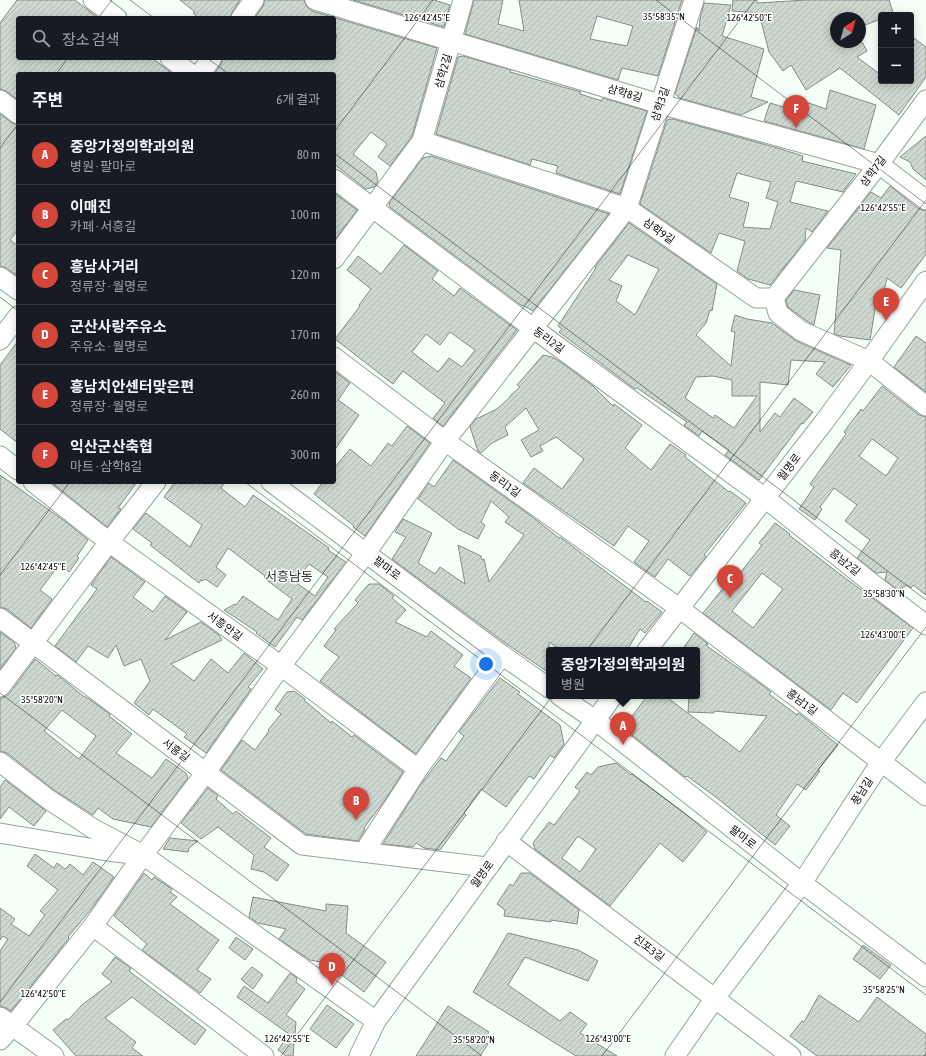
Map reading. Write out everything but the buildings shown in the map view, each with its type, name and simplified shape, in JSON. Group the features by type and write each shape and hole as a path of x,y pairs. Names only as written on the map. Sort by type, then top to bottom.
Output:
{"street":[{"path":"94,0 114,16"},
{"path":"242,16 254,0"},
{"name":"삼학8길","path":"315,0 660,104 879,164 926,200"},
{"name":"삼학2길","path":"422,141 464,0"},
{"name":"삼학3길","path":"4,1028 93,926 143,855 206,772 281,666 366,553 445,441 627,208 694,0"},
{"path":"173,60 188,72"},
{"path":"202,72 210,60"},
{"path":"0,100 16,112"},
{"name":"삼학7길","path":"774,298 879,164 926,100"},
{"path":"336,256 422,141"},
{"name":"삼학9길","path":"422,141 627,208 756,298 774,298"},
{"name":"동리2길","path":"336,180 534,329 765,498"},
{"path":"0,277 16,289"},
{"name":"월명로","path":"650,647 869,361 926,281"},
{"path":"774,298 778,312 801,332 869,361 926,406"},
{"path":"0,340 16,319"},
{"name":"동리1길","path":"336,359 445,441 679,608"},
{"path":"0,456 16,468"},
{"name":"서흥안길","path":"36,484 109,542 281,666 418,769"},
{"path":"0,687 154,484"},
{"name":"팔마로","path":"274,484 502,655 546,686"},
{"name":"흥남2길","path":"765,498 926,625"},
{"name":"흥남1길","path":"679,608 926,796"},
{"name":"서흥길","path":"0,618 302,845 487,867"},
{"path":"364,852 418,769 502,655"},
{"name":"팔마로","path":"564,699 595,720 802,883 926,977"},
{"name":"월명로","path":"359,1056 376,1021 611,699"},
{"name":"풍남길","path":"674,1056 715,998 802,883 882,762 926,702"},
{"path":"0,762 48,800 92,828 143,855 376,1021"},
{"path":"0,833 107,851 143,855"},
{"name":"진포3길","path":"506,841 791,1056"},
{"path":"93,926 264,1056"},
{"path":"4,1028 54,1056"}],"place":[{"name":"익산군산축협","path":"796,128"},
{"name":"흥남치안센터맞은편","path":"886,321"},
{"name":"흥남사거리","path":"730,598"},
{"name":"중앙가정의학과의원","path":"623,745"},
{"name":"이매진","path":"356,820"},
{"name":"군산사랑주유소","path":"332,986"}],"district":[{"name":"서흥남동","path":"289,576"}]}
